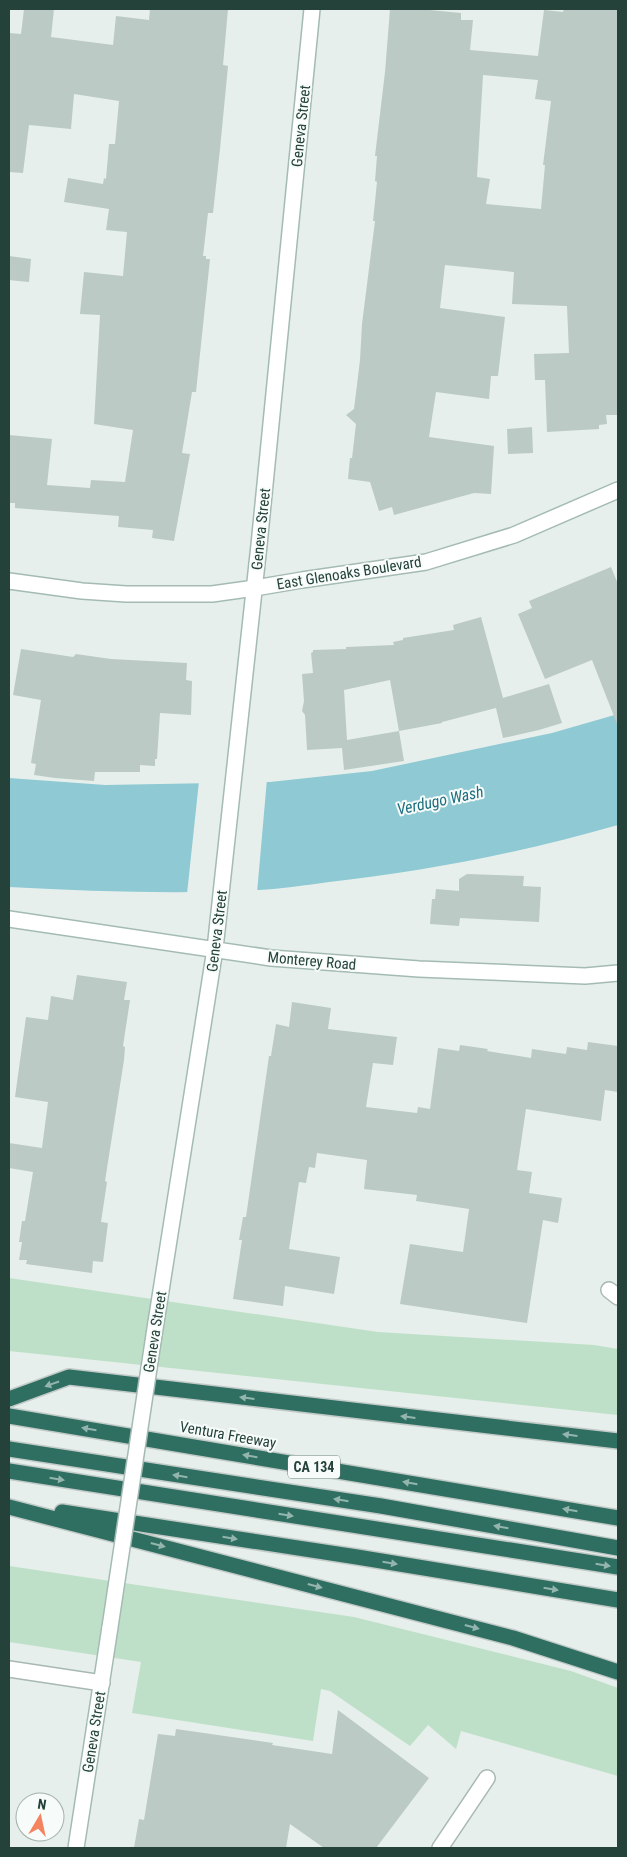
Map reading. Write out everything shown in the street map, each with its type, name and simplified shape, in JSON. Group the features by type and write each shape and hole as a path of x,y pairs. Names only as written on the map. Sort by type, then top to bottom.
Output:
{"highway":[{"path":"9,1399 69,1377 618,1441"},
{"name":"Ventura Freeway","path":"9,1416 618,1518"},
{"path":"9,1450 381,1506 618,1548"},
{"path":"9,1471 618,1567"},
{"path":"9,1505 618,1600"},
{"path":"9,1505 513,1638 618,1672"}],"street":[{"name":"Geneva Street","path":"76,1848 154,1335 216,949 233,776 255,588 312,9"},
{"name":"East Glenoaks Boulevard","path":"9,581 126,594 212,594 255,588 426,562 514,535 618,490"},
{"name":"Monterey Road","path":"9,919 271,958 419,969 585,976 618,973"},
{"path":"9,1669 102,1684"},
{"path":"440,1848 487,1778"}],"green space":[{"path":"9,1278 378,1332 594,1345 618,1349 618,1415 9,1351"},
{"path":"9,1566 354,1617 571,1671 618,1688 618,1776 461,1731 456,1749 428,1725 410,1746 330,1691 321,1689 313,1741 132,1713 141,1662 9,1642"}],"water":[{"name":"Verdugo Wash","path":"618,714 618,825 583,835 475,860 366,878 276,889 165,892 9,887 9,778 105,785 270,782 372,771 552,733"}],"pier":[{"path":"267,779 257,893 187,894 199,781"}],"building":[{"path":"24,9 54,9 51,37 113,45 116,16 149,20 150,9 228,9 223,65 228,66 220,149 213,213 208,213 203,256 206,256 206,259 210,259 196,392 192,392 182,453 190,454 174,541 152,538 153,530 118,527 119,516 15,508 15,503 9,503 9,435 52,439 47,485 90,488 91,480 125,482 133,430 94,424 100,315 80,314 84,272 123,276 127,232 106,230 109,209 64,202 68,178 103,184 104,178 106,179 109,144 115,144 119,101 74,94 71,129 29,125 23,173 9,172 9,33 21,34"},
{"path":"390,9 419,9 461,13 461,20 473,20 470,50 538,56 544,10 563,12 564,9 618,9 618,415 606,415 607,424 599,425 599,429 547,432 545,380 535,380 534,354 569,353 567,306 512,304 514,272 445,265 440,308 505,317 498,376 491,376 489,399 436,392 429,437 494,446 491,494 474,493 394,515 392,507 379,511 370,482 348,479 356,424 346,415 354,409 360,360 362,324 375,221 373,221 377,182 375,181 377,156 375,156","holes":["483,75 538,80 535,99 551,101 543,165 545,165 541,209 486,204 490,179 477,177"]},
{"path":"9,256 31,259 29,282 9,280"},
{"path":"532,427 533,453 508,454 507,429"},
{"path":"611,567 618,584 618,724 592,660 545,679 518,614 532,608 529,601"},
{"path":"481,617 503,698 549,684 562,723 503,738 496,708 442,723 399,731 404,761 344,770 342,748 307,750 305,715 302,711 304,701 302,674 313,673 311,653 313,650 394,645 393,642 403,640 403,638 454,630 453,625","holes":["390,680 399,731 347,740 344,690"]},
{"path":"21,649 73,657 76,654 111,659 187,663 186,680 192,681 191,715 160,713 155,766 140,765 140,772 95,772 94,781 34,775 36,764 31,763 41,700 13,695"},
{"path":"467,874 524,876 523,886 541,887 539,922 460,918 459,926 430,924 432,899 435,899 436,889 459,891 459,879"},
{"path":"77,975 127,982 124,1000 130,1000 123,1046 125,1047 124,1060 105,1181 107,1182 101,1222 108,1223 103,1262 93,1261 92,1273 26,1264 27,1260 19,1260 22,1242 19,1242 22,1221 25,1221 33,1172 9,1168 9,1143 42,1148 48,1102 15,1097 26,1017 48,1020 51,996 73,1000"},
{"path":"292,1002 331,1008 328,1029 397,1037 393,1065 373,1063 366,1107 417,1113 418,1107 430,1109 438,1048 459,1051 460,1045 531,1058 532,1049 566,1054 567,1047 587,1050 588,1042 618,1046 618,1092 605,1090 601,1121 526,1109 517,1170 532,1172 529,1193 562,1198 558,1223 543,1220 527,1323 400,1304 410,1244 463,1252 469,1209 416,1201 417,1195 364,1189 367,1160 317,1153 315,1168 309,1167 306,1183 299,1182 289,1249 340,1257 334,1294 285,1286 283,1306 233,1299 242,1240 239,1240 243,1217 246,1217 269,1056 271,1056 276,1024 289,1027"},
{"path":"338,1710 429,1778 376,1848 324,1848 290,1824 286,1848 134,1848 139,1819 144,1820 158,1734 175,1736 176,1729 273,1743 272,1745 332,1754"}]}
